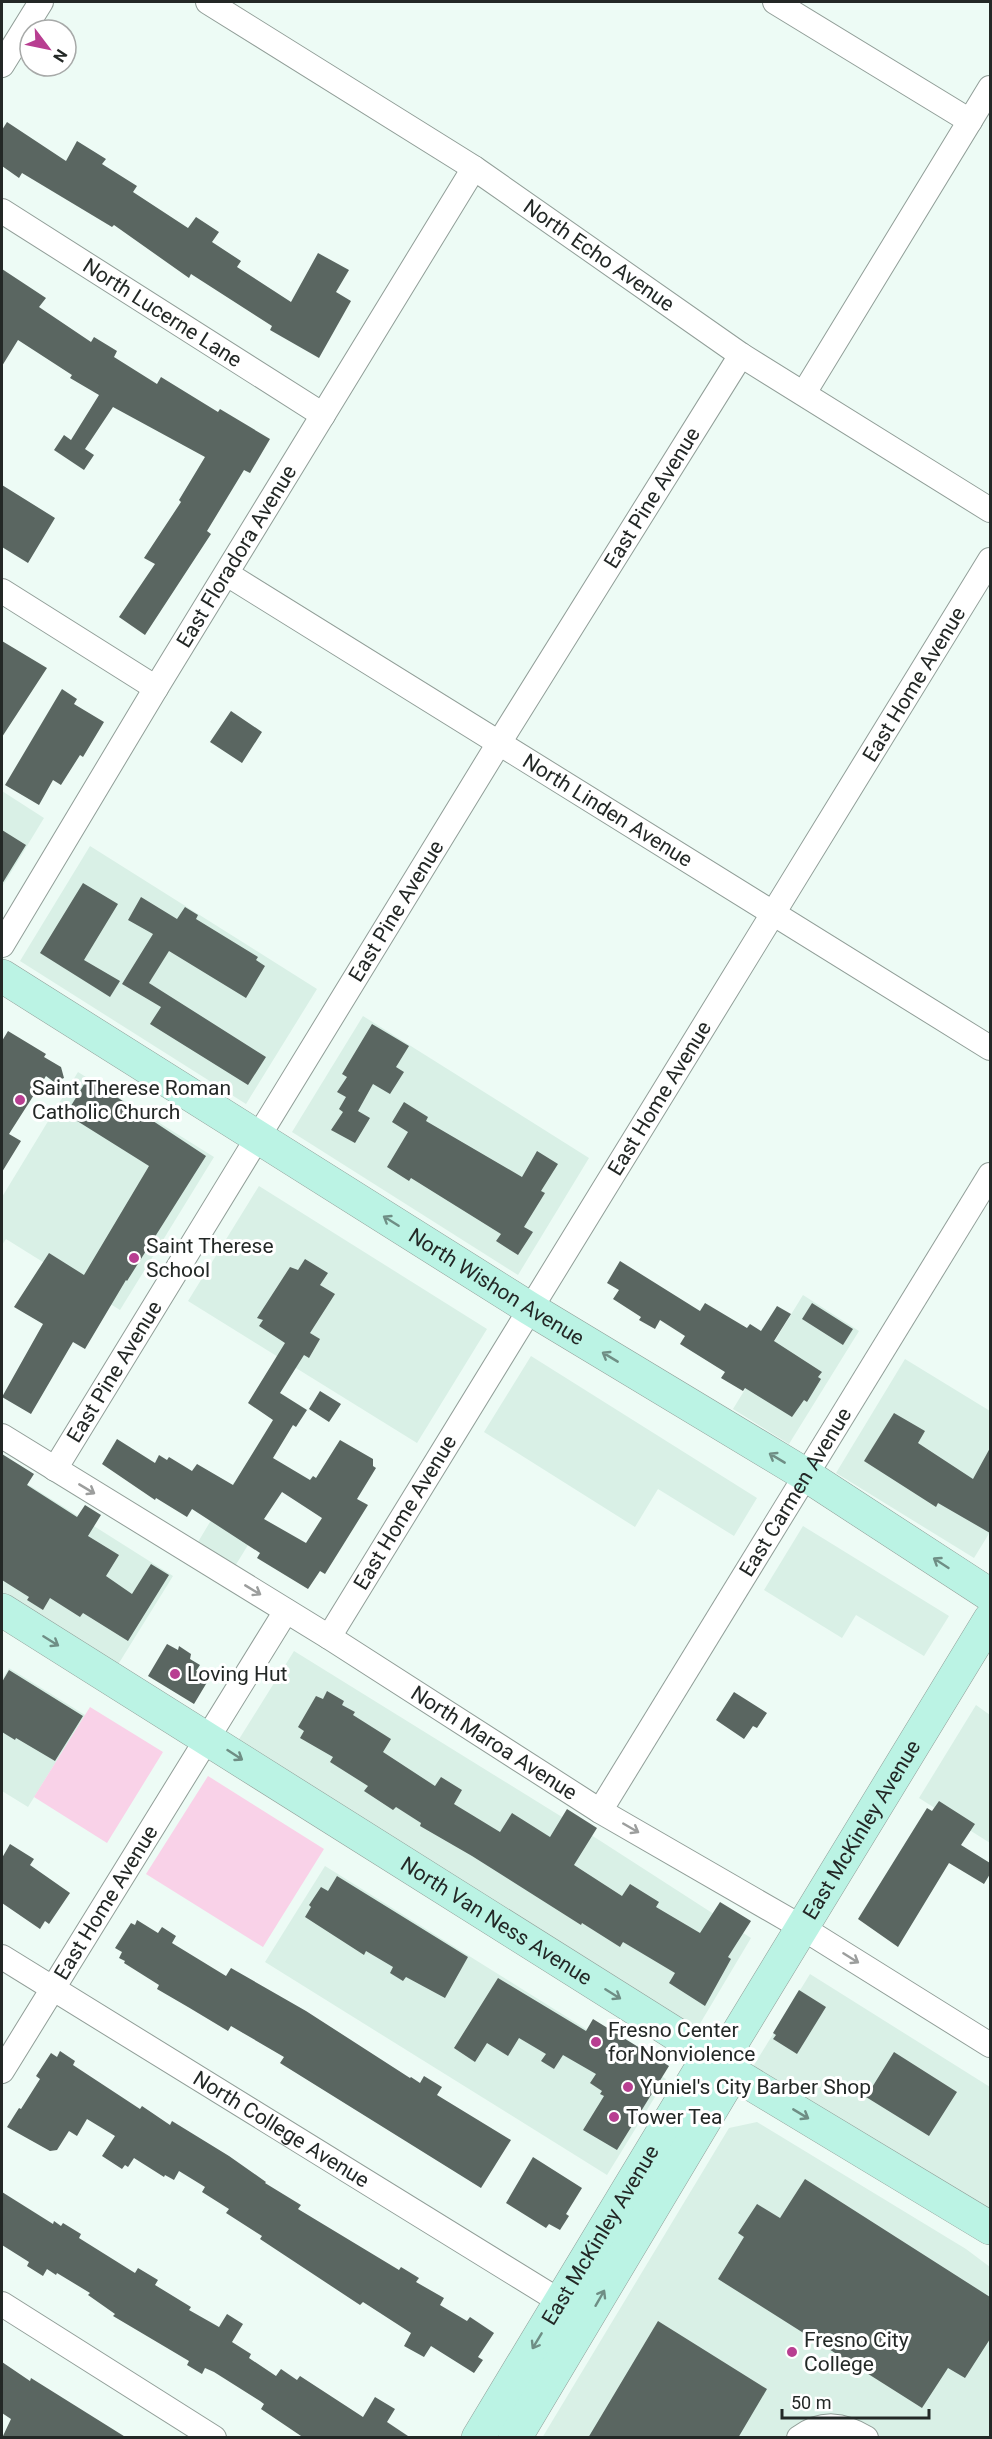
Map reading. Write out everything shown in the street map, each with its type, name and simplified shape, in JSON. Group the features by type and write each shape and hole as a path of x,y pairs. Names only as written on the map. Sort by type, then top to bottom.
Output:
{"main road":[{"name":"North Wishon Avenue","path":"2,976 529,1308 806,1475 990,1595"},
{"name":"North Van Ness Avenue","path":"2,1610 690,2043 724,2057 978,2220"},
{"name":"East McKinley Avenue","path":"515,2438 724,2057 990,1619"},
{"name":"East McKinley Avenue","path":"478,2438 561,2302 724,2057"}],"street":[{"path":"2,65 41,2"},
{"name":"North Echo Avenue","path":"208,2 474,168 741,355 990,510"},
{"path":"775,2 970,121"},
{"path":"804,393 990,88"},
{"name":"East Floradora Avenue","path":"2,945 156,688 474,168"},
{"name":"North Lucerne Lane","path":"2,211 323,415"},
{"name":"East Pine Avenue","path":"55,1469 499,743 741,355"},
{"name":"East Home Avenue","path":"329,1636 990,560"},
{"name":"North Linden Avenue","path":"227,574 990,1048"},
{"path":"2,591 156,688"},
{"name":"East Carmen Avenue","path":"600,1810 990,1175"},
{"name":"North Maroa Avenue","path":"2,1436 329,1636 600,1810 801,1927 990,2045"},
{"name":"East Home Avenue","path":"2,2071 286,1611"},
{"name":"North College Avenue","path":"2,1957 561,2302"},
{"path":"978,2220 990,2242"},
{"path":"2,2304 214,2438"},
{"path":"799,2438 808,2431 824,2425 846,2428 866,2438"}],"shaded area":[{"path":"2,791 44,818 2,887"},
{"path":"90,846 317,989 246,1104 20,961"},
{"path":"363,1016 589,1158 518,1275 292,1132"},
{"path":"78,1072 214,1157 120,1310 6,1239 2,1245 2,1197"},
{"path":"259,1186 487,1329 417,1443 188,1301"},
{"path":"803,1295 859,1331 789,1444 733,1409"},
{"path":"531,1356 757,1498 734,1536 658,1489 635,1527 484,1432"},
{"path":"905,1359 990,1411 990,1532 974,1558 836,1473"},
{"path":"2,1468 173,1576 114,1671 2,1600"},
{"path":"234,1482 272,1506 232,1571 195,1547"},
{"path":"803,1526 949,1616 924,1656 856,1615 842,1638 764,1590"},
{"path":"294,1651 599,1840 751,1938 695,2032 236,1744"},
{"path":"9,1668 85,1715 28,1807 2,1791 2,1680"},
{"path":"976,1705 990,1715 990,1843 919,1798"},
{"path":"90,1707 163,1752 107,1843 34,1797"},
{"path":"208,1776 324,1849 263,1947 146,1874"},
{"path":"325,1866 666,2079 607,2175 265,1962"},
{"path":"810,1974 990,2087 990,2220 751,2070"},
{"name":"Fresno City College","path":"757,2122 966,2249 990,2267 990,2437 542,2438 729,2128"}],"building":[{"path":"7,122 66,161 77,141 106,159 102,164 137,186 133,192 188,228 196,217 219,232 212,242 241,261 237,267 291,302 318,253 349,270 336,292 351,301 319,358 270,330 272,326 191,274 189,278 114,225 112,227 22,173 19,178 2,166 2,130"},
{"path":"2,269 46,298 39,307 91,342 94,337 117,351 114,357 157,384 161,377 218,412 220,409 270,439 250,473 244,470 207,531 211,534 145,635 119,617 155,564 144,558 181,502 179,500 205,457 113,407 85,449 94,455 84,470 54,450 64,435 71,440 99,395 70,378 72,375 18,340 2,366"},
{"path":"2,485 55,518 28,563 2,547"},
{"path":"2,641 47,668 2,737"},
{"path":"62,689 77,699 74,704 104,722 83,757 80,755 61,785 53,780 39,805 5,785"},
{"path":"231,711 262,732 242,763 210,742"},
{"path":"2,830 26,845 2,884"},
{"path":"83,883 118,904 84,960 120,981 110,997 40,953"},
{"path":"141,897 177,919 185,907 198,915 196,919 258,957 256,960 265,966 246,998 169,951 149,983 266,1057 248,1085 150,1024 161,1007 122,984 153,934 128,920"},
{"path":"372,1024 409,1046 396,1067 404,1072 390,1094 373,1084 358,1111 370,1118 355,1143 331,1130 343,1112 339,1109 346,1097 337,1092 347,1077 342,1074"},
{"path":"8,1031 46,1054 44,1057 61,1067 64,1078 54,1082 46,1076 9,1134 21,1141 2,1172 2,1041"},
{"path":"88,1078 206,1156 126,1280 85,1349 73,1342 31,1414 2,1397 43,1324 14,1307 49,1253 84,1275 149,1166 66,1114"},
{"path":"404,1102 428,1117 426,1121 522,1177 537,1151 558,1164 541,1191 545,1193 524,1227 533,1232 518,1255 496,1241 501,1234 411,1178 409,1181 387,1167 408,1132 392,1122"},
{"path":"305,1259 328,1273 320,1285 335,1294 310,1333 320,1339 309,1358 304,1355 280,1393 307,1410 296,1427 293,1425 273,1458 310,1480 313,1476 316,1478 340,1440 373,1459 373,1466 376,1468 357,1499 368,1505 325,1574 320,1571 308,1589 257,1558 260,1553 192,1509 187,1517 156,1498 155,1500 102,1464 117,1439 155,1463 159,1455 167,1460 169,1457 192,1471 197,1464 233,1485 273,1420 248,1403 285,1343 259,1326 263,1320 257,1318 290,1267 298,1270","holes":["282,1492 322,1518 306,1543 264,1519"]},
{"path":"620,1261 700,1311 705,1303 747,1328 750,1324 761,1331 777,1306 791,1314 774,1341 822,1372 818,1377 821,1379 807,1402 804,1400 792,1417 745,1388 743,1391 721,1378 725,1372 680,1344 685,1336 660,1320 655,1329 639,1320 641,1317 613,1299 619,1290 607,1283"},
{"path":"812,1303 853,1329 843,1345 802,1319"},
{"path":"320,1391 341,1404 329,1422 309,1409"},
{"path":"894,1413 925,1431 918,1443 973,1479 990,1448 990,1533 938,1503 936,1507 864,1461"},
{"path":"2,1454 34,1474 27,1485 77,1517 85,1505 101,1515 88,1536 119,1555 106,1576 132,1594 151,1564 169,1575 128,1641 83,1613 80,1617 50,1598 43,1610 27,1600 29,1597 2,1580"},
{"name":"Loving Hut","path":"167,1644 178,1650 179,1646 191,1654 190,1659 200,1665 196,1671 209,1679 194,1704 148,1676"},
{"path":"9,1670 83,1716 55,1761 2,1732 2,1682"},
{"path":"327,1691 344,1701 342,1705 355,1712 353,1715 391,1739 383,1752 435,1786 441,1777 462,1790 454,1804 500,1832 512,1813 550,1837 567,1809 597,1828 574,1865 622,1896 630,1884 659,1902 656,1907 700,1933 720,1902 751,1921 728,1957 731,1959 705,2006 669,1983 675,1973 623,1942 620,1947 582,1923 581,1925 420,1826 421,1823 396,1807 393,1810 364,1791 368,1786 330,1762 333,1757 300,1738 304,1731 298,1727 316,1696 323,1699"},
{"path":"734,1692 767,1713 757,1728 753,1726 744,1739 716,1720"},
{"path":"939,1801 975,1824 961,1845 990,1863 990,1874 984,1884 949,1863 898,1947 858,1919 927,1808 932,1811"},
{"path":"10,1844 34,1859 30,1865 70,1893 49,1924 45,1921 40,1929 2,1903 2,1858"},
{"path":"337,1876 468,1957 445,1998 406,1977 403,1981 390,1973 393,1967 366,1951 364,1955 305,1917 311,1907 309,1905 321,1887 328,1891"},
{"path":"137,1920 158,1933 162,1927 176,1936 172,1943 226,1976 231,1968 306,2011 410,2078 420,2083 424,2076 442,2087 437,2095 511,2140 481,2188 280,2063 284,2057 231,2026 228,2031 157,1989 159,1985 124,1963 125,1961 119,1958 122,1952 115,1948 131,1923 135,1925"},
{"path":"498,1978 586,2031 593,2019 669,2066 617,2150 583,2130 604,2096 600,2094 602,2091 590,2083 596,2074 563,2055 554,2069 541,2061 546,2054 519,2038 508,2056 487,2043 475,2062 454,2048"},
{"path":"799,1990 826,2007 797,2054 773,2039 776,2035 773,2033"},
{"path":"60,2051 75,2061 73,2065 140,2109 142,2106 170,2125 172,2121 229,2156 265,2183 301,2205 298,2209 399,2270 401,2267 419,2278 416,2282 444,2298 440,2305 467,2321 470,2317 494,2333 478,2357 483,2360 474,2373 431,2346 424,2357 404,2346 411,2333 363,2302 360,2305 260,2239 262,2236 226,2213 229,2209 202,2192 205,2187 179,2171 174,2180 165,2175 164,2177 134,2158 128,2167 125,2165 122,2169 102,2156 115,2136 87,2119 77,2136 69,2131 57,2150 50,2151 7,2127 40,2079 36,2076 51,2053 57,2057"},
{"path":"894,2052 957,2092 929,2136 866,2097"},
{"path":"533,2157 582,2188 566,2214 569,2216 560,2230 549,2224 546,2228 506,2203"},
{"path":"805,2179 990,2297 990,2339 965,2378 948,2368 922,2408 718,2279 744,2237 738,2233 757,2204 780,2218"},
{"path":"2,2192 53,2224 54,2221 61,2226 63,2223 81,2234 79,2238 135,2273 138,2268 158,2280 155,2285 191,2307 189,2310 219,2327 227,2314 243,2324 232,2342 251,2354 249,2358 276,2376 281,2369 297,2380 300,2376 363,2417 375,2397 395,2409 387,2422 411,2438 304,2438 261,2409 264,2404 260,2401 214,2372 205,2368 202,2374 187,2365 189,2361 113,2316 115,2314 88,2295 90,2293 57,2273 56,2275 47,2269 43,2276 27,2266 29,2262 2,2245"},
{"path":"658,2321 767,2389 738,2438 588,2438"},
{"path":"2,2362 127,2438 2,2438 11,2419 2,2413"}],"place":[{"name":"Saint Therese Roman Catholic Church","path":"20,1100"},
{"name":"Saint Therese School","path":"134,1258"},
{"name":"Loving Hut","path":"175,1674"},
{"name":"Fresno Center for Nonviolence","path":"596,2042"},
{"name":"Yuniel's City Barber Shop","path":"628,2087"},
{"name":"Tower Tea","path":"614,2117"},
{"name":"Fresno City College","path":"792,2352"}]}
